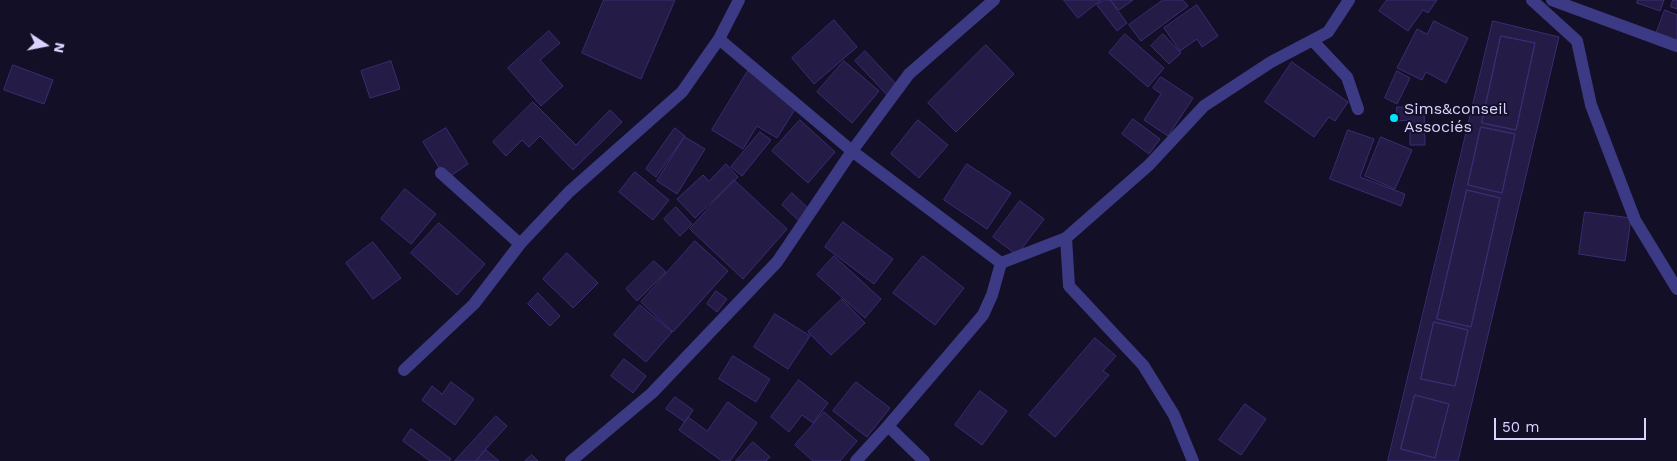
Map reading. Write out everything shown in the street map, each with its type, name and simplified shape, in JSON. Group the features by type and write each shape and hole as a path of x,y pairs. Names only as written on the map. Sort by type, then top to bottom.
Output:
{"street":[{"path":"404,370 474,304 520,244 568,192 682,92 719,39 739,0"},
{"path":"571,461 652,392 777,262 852,151 909,74 994,0"},
{"path":"1001,263 1066,238 1149,165 1204,106 1270,62 1314,41 1328,32 1349,0"},
{"path":"1532,0 1578,41 1591,105 1635,220 1677,289"},
{"path":"1552,0 1677,46"},
{"path":"719,39 852,151 1001,263"},
{"path":"1314,41 1347,77 1358,109"},
{"path":"441,174 520,244"},
{"path":"1066,238 1070,286 1143,365 1174,415 1194,461"},
{"path":"856,461 983,315 992,294 1001,263"},
{"path":"888,426 924,461"}],"building":[{"path":"604,0 675,0 641,79 582,53"},
{"path":"1064,0 1101,0 1078,18"},
{"path":"1104,0 1110,0 1127,23 1117,31 1097,5"},
{"path":"1111,0 1133,0 1119,10"},
{"path":"1163,0 1183,0 1188,6 1141,41 1129,25"},
{"path":"1387,0 1437,0 1428,13 1423,10 1408,31 1379,11"},
{"path":"1638,0 1664,0 1660,11 1637,3"},
{"path":"1673,0 1677,0 1677,9 1671,7"},
{"path":"1197,5 1218,36 1202,47 1197,39 1180,51 1164,28"},
{"path":"1665,10 1677,15 1677,42 1656,34"},
{"path":"834,20 857,47 814,84 792,58"},
{"path":"1434,21 1468,38 1446,83 1426,72 1422,80 1397,68 1417,29 1427,34"},
{"path":"1493,21 1559,37 1458,461 1388,461","holes":["1501,36 1535,43 1516,130 1482,123","1481,127 1515,134 1502,193 1468,185","1467,190 1500,198 1471,327 1437,319","1434,322 1468,330 1455,386 1421,379","1415,395 1449,404 1435,458 1401,449"]},
{"path":"549,31 560,43 540,60 563,86 541,106 508,68"},
{"path":"1125,34 1164,68 1148,87 1109,53"},
{"path":"1163,34 1181,53 1169,64 1151,46"},
{"path":"1501,36 1535,43 1516,130 1482,123"},
{"path":"986,45 1014,74 956,132 928,103"},
{"path":"865,51 898,86 888,96 855,61"},
{"path":"391,61 400,89 370,98 361,71"},
{"path":"844,61 879,91 852,123 817,92"},
{"path":"1292,62 1348,102 1335,121 1329,117 1314,137 1265,102"},
{"path":"13,65 53,80 44,104 4,90"},
{"path":"748,71 799,103 777,138 757,126 743,149 712,130"},
{"path":"1397,71 1410,78 1397,104 1385,98"},
{"path":"1161,77 1193,98 1168,136 1144,120 1161,94 1153,88"},
{"path":"533,102 576,145 610,110 622,122 573,170 540,136 529,147 522,140 506,156 493,142"},
{"path":"1397,107 1424,107 1425,145 1410,145 1410,120 1397,121"},
{"path":"1133,119 1160,139 1149,154 1122,134"},
{"path":"800,120 835,152 808,183 772,151"},
{"path":"918,120 948,145 919,178 891,154"},
{"path":"1481,127 1515,134 1502,193 1468,185"},
{"path":"446,128 468,164 446,179 423,142"},
{"path":"675,128 685,136 656,177 646,169"},
{"path":"1348,130 1374,139 1360,177 1405,194 1401,206 1330,179"},
{"path":"760,132 771,140 742,176 731,167"},
{"path":"685,137 705,149 677,194 657,181"},
{"path":"1381,137 1412,150 1395,189 1365,176"},
{"path":"726,164 738,177 695,218 677,199 703,175 709,181"},
{"path":"967,164 1011,193 987,229 944,200"},
{"path":"635,172 669,200 653,220 619,192"},
{"path":"734,180 787,229 743,279 690,229"},
{"path":"405,189 436,214 411,244 381,219"},
{"path":"1467,190 1500,198 1471,327 1437,319"},
{"path":"792,193 810,210 800,222 782,205"},
{"path":"1020,201 1044,219 1017,255 993,237"},
{"path":"676,207 692,224 680,236 664,219"},
{"path":"1585,212 1631,218 1625,261 1579,254"},
{"path":"843,222 893,259 874,284 825,247"},
{"path":"439,223 485,264 457,295 411,253"},
{"path":"695,241 728,271 673,332 641,302"},
{"path":"373,242 401,278 373,299 346,263"},
{"path":"567,253 598,283 573,308 543,279"},
{"path":"834,256 881,299 865,318 817,275"},
{"path":"923,256 964,288 935,325 893,293"},
{"path":"654,261 666,272 637,301 626,289"},
{"path":"716,291 727,299 717,312 707,304"},
{"path":"538,293 560,316 550,326 528,304"},
{"path":"842,299 865,323 831,355 808,332"},
{"path":"640,305 672,332 646,362 614,335"},
{"path":"775,314 810,336 788,369 754,347"},
{"path":"1434,322 1468,330 1455,386 1421,379"},
{"path":"1095,338 1116,356 1103,371 1109,375 1055,437 1029,415"},
{"path":"733,356 770,379 756,402 719,379"},
{"path":"624,359 646,376 633,393 611,376"},
{"path":"799,380 828,403 813,423 802,415 789,432 771,417"},
{"path":"451,382 474,399 455,425 422,400 432,386 442,394"},
{"path":"856,382 890,408 867,437 833,411"},
{"path":"980,391 1007,411 982,445 955,425"},
{"path":"1415,395 1449,404 1435,458 1401,449"},
{"path":"675,397 693,410 685,422 666,409"},
{"path":"728,402 757,423 730,461 722,461 679,430 688,417 707,431"},
{"path":"1245,404 1266,419 1241,455 1219,440"},
{"path":"824,412 857,441 840,461 813,461 795,445"},
{"path":"496,416 507,426 475,461 455,461"},
{"path":"411,429 451,459 449,461 430,461 403,441"},
{"path":"753,442 770,457 766,461 736,461"},
{"path":"486,450 499,461 477,461"},
{"path":"532,455 538,461 525,461"}],"place":[{"name":"Sims&conseil Associés","path":"1394,118"}]}
